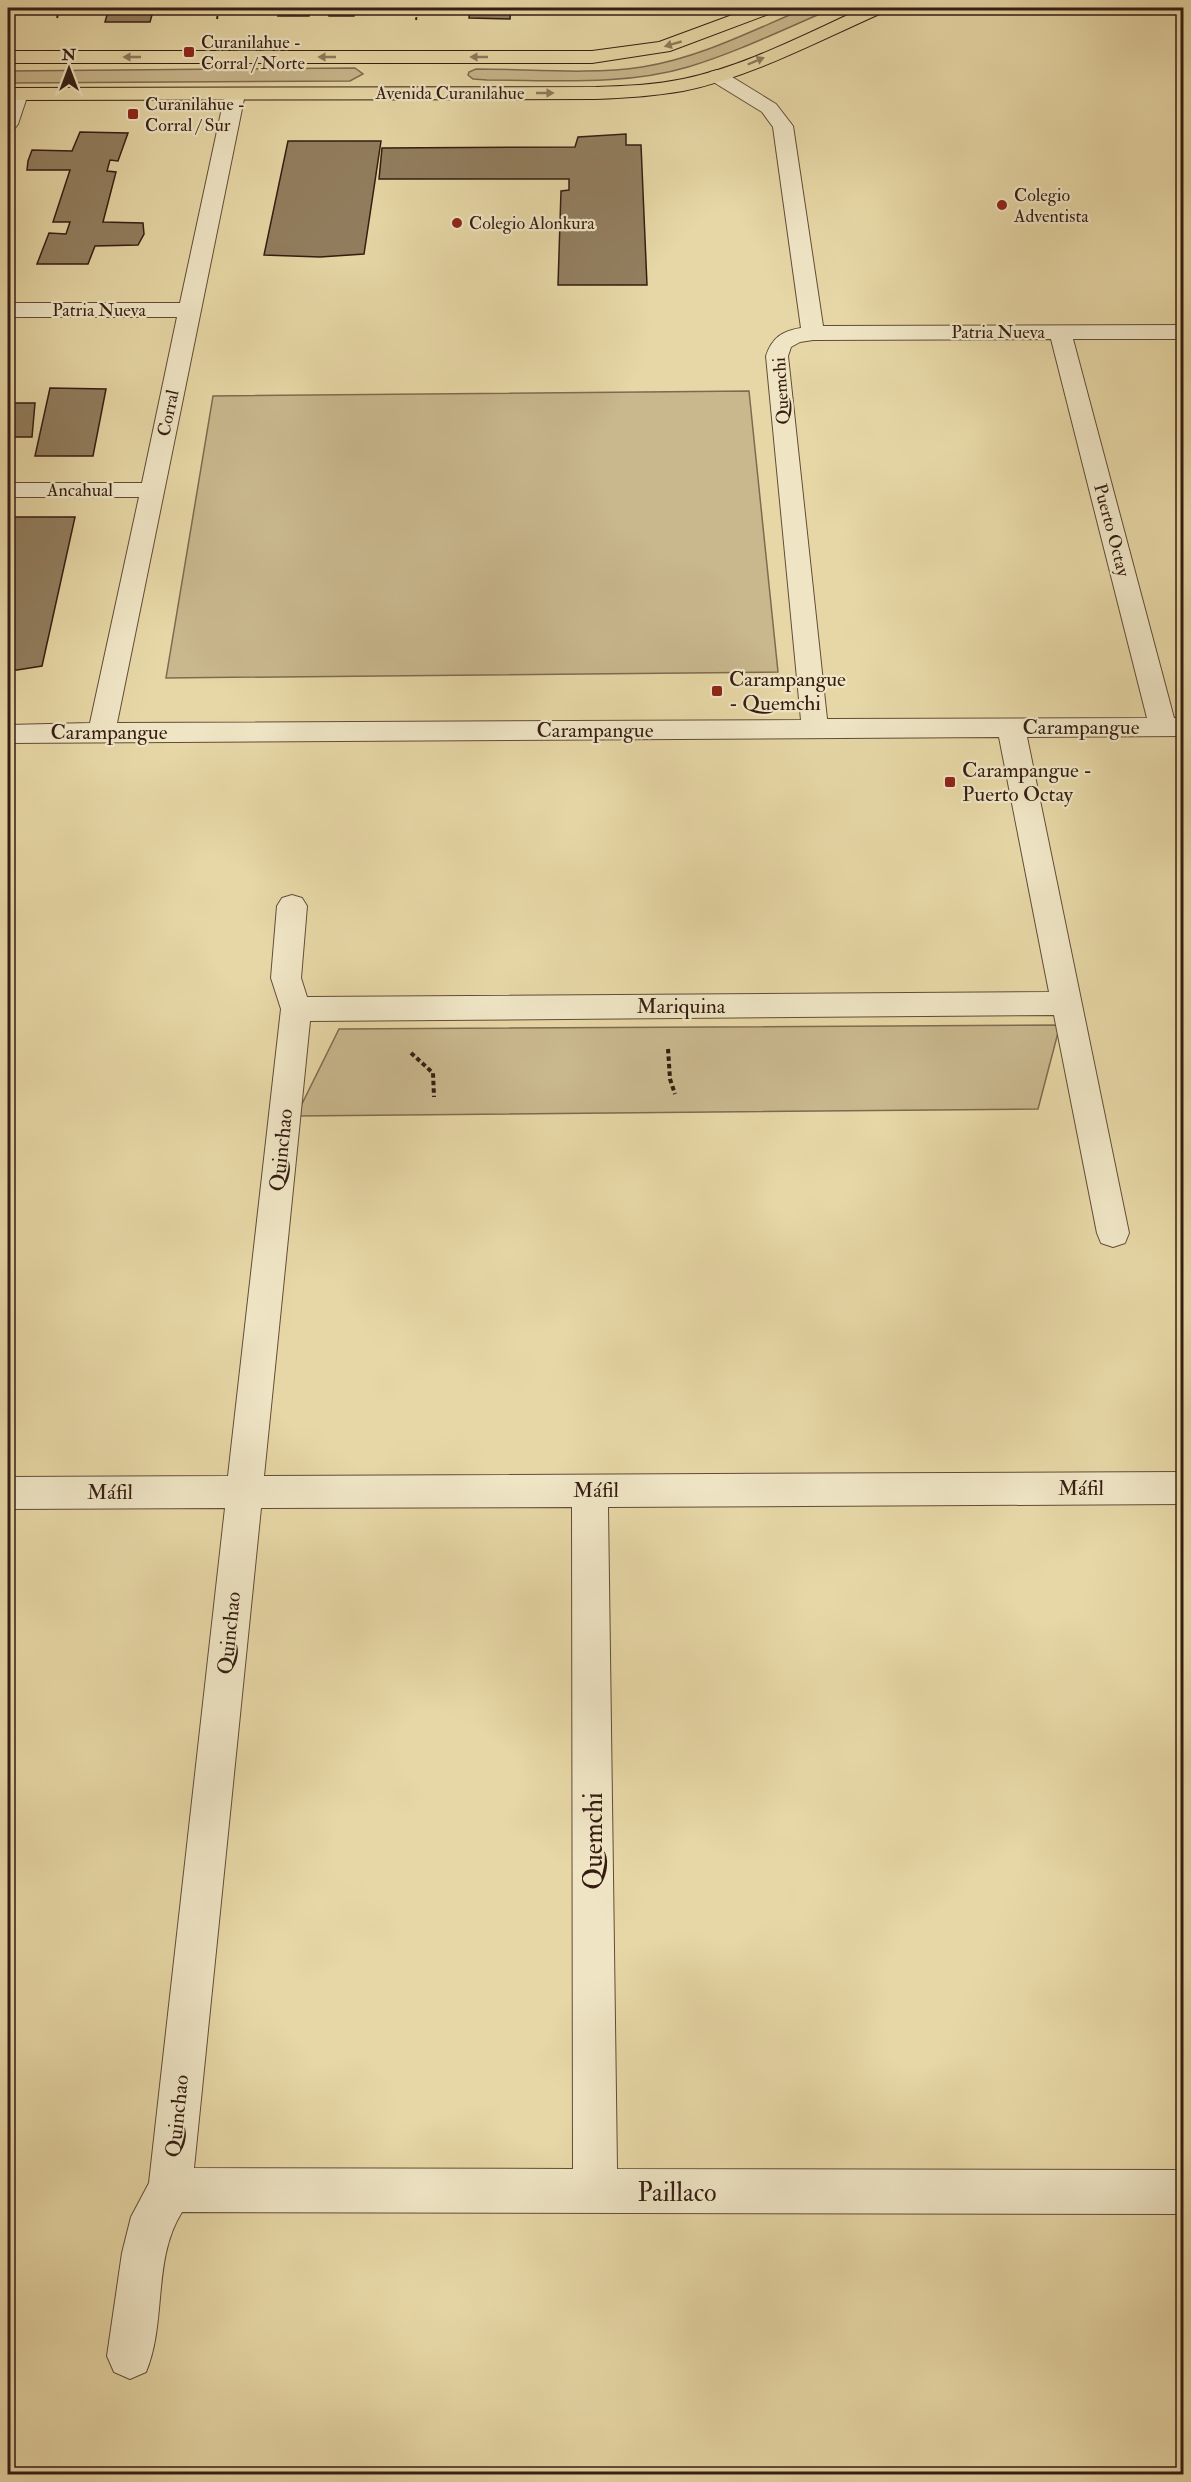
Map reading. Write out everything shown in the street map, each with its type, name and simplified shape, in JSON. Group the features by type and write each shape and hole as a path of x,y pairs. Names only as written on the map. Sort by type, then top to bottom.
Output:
{"main road":[{"name":"Avenida Curanilahue","path":"8,57 567,57 618,55 684,41 767,8"},
{"name":"Avenida Curanilahue","path":"13,94 625,92 674,86 717,76 877,8"},
{"path":"381,93 385,57"}],"street":[{"path":"717,76 769,108 783,126 813,333"},
{"path":"8,124 13,94"},
{"name":"Corral","path":"102,732 235,94"},
{"name":"Patria Nueva","path":"8,310 190,310"},
{"name":"Puerto Octay","path":"1060,332 1173,727"},
{"name":"Patria Nueva","path":"813,333 1184,332"},
{"name":"Quemchi","path":"813,333 786,340 777,350 777,356 815,729"},
{"name":"Ancahual","path":"8,490 152,490"},
{"path":"1011,727 1113,1233"},
{"name":"Carampangue","path":"8,734 1173,727"},
{"name":"Quinchao","path":"130,2356 144,2253 153,2217 170,2190 296,1009 286,978 292,906"},
{"name":"Mariquina","path":"296,1009 1066,1003"},
{"name":"Máfil","path":"8,1493 1184,1488"},
{"name":"Quemchi","path":"590,1491 595,2192"},
{"name":"Paillaco","path":"170,2190 1184,2192"}],"shaded area":[{"path":"806,8 834,8 725,54 664,73 614,79 563,81 487,80 473,79 468,75 476,69 601,71 664,63 726,42"},
{"path":"355,68 363,74 350,81 8,83 8,71"},
{"path":"749,391 778,672 166,678 213,396"},
{"path":"1060,1025 1038,1109 296,1116 339,1029"}],"building":[{"path":"109,8 154,8 150,22 105,22"},
{"path":"280,8 355,8 354,16 329,16 329,12 309,12 309,16 278,16"},
{"path":"470,8 511,8 510,19 469,18"},
{"path":"80,132 128,133 118,161 110,160 107,171 116,172 103,222 143,223 144,234 138,245 95,246 88,264 37,264 49,233 66,234 70,222 53,222 70,170 27,170 28,161 32,150 72,151"},
{"path":"626,134 626,145 641,145 647,285 558,285 561,191 569,190 569,179 379,179 382,148 575,147 578,137"},
{"path":"288,141 381,141 364,254 320,257 264,255"},
{"path":"50,388 106,389 93,456 35,456"},
{"path":"8,403 35,403 32,437 8,437"},
{"path":"14,517 75,517 42,666 8,670 8,544"}],"place":[{"name":"Curanilahue - Corral / Norte","path":"189,52"},
{"name":"Curanilahue - Corral / Sur","path":"133,114"},
{"name":"Colegio Adventista","path":"1002,205"},
{"name":"Colegio Alonkura","path":"457,223"},
{"name":"Carampangue - Quemchi","path":"717,691"},
{"name":"Carampangue - Puerto Octay","path":"950,782"}]}
